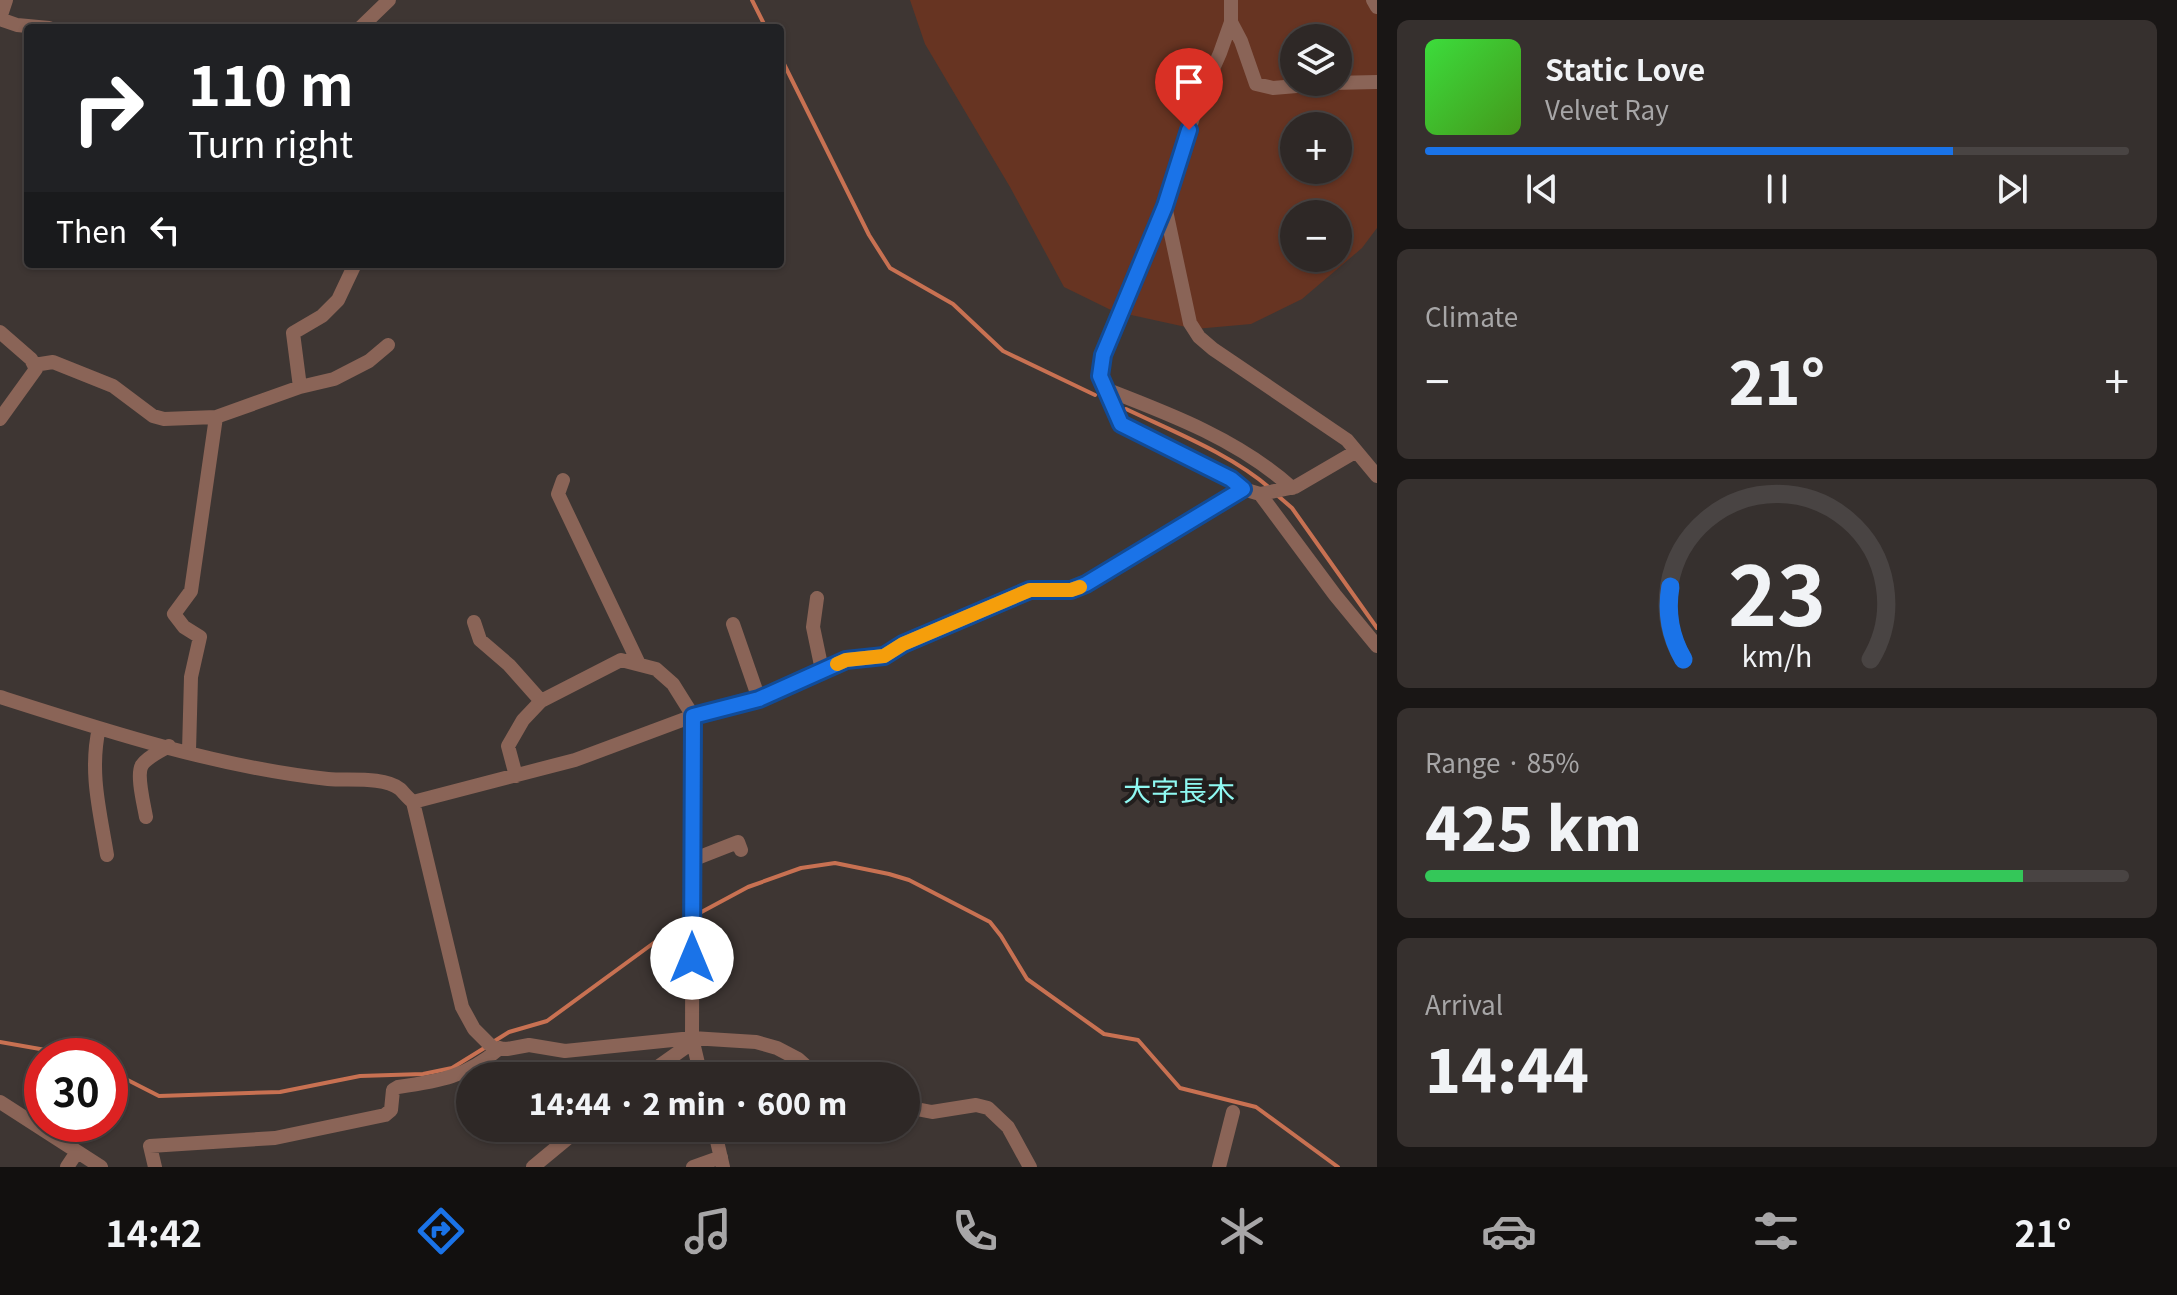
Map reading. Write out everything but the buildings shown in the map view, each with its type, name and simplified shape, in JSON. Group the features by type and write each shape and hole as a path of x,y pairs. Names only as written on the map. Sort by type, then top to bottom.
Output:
{"street":[{"path":"6,0 0,19 24,26"},
{"path":"364,24 389,0"},
{"path":"1231,0 1231,22 1197,105 1165,206 1103,355 1100,376 1121,424 1231,479 1243,489 1261,493 1288,489 1355,452"},
{"path":"1373,0 1377,7"},
{"path":"1231,22 1256,84 1273,88 1377,82"},
{"path":"1165,206 1190,323 1199,337 1338,433 1375,468"},
{"path":"300,387 293,333 322,316 338,300 353,268"},
{"path":"0,332 31,359 36,369 0,419"},
{"path":"34,365 53,362 113,386 153,416 164,419 216,417 300,387 334,379 369,361 388,345"},
{"path":"1105,389 1174,415 1255,459 1288,489"},
{"path":"189,751 191,677 200,637 184,627 174,614 191,591 216,417"},
{"path":"563,480 558,494 639,664"},
{"path":"413,802 575,760 693,716 759,699 846,660 884,656 903,644 1030,590 1071,590 1086,584 1243,489"},
{"path":"1261,493 1335,595 1377,646"},
{"path":"817,598 813,627 822,670"},
{"path":"474,622 480,640 509,665 541,701"},
{"path":"733,624 759,699"},
{"path":"516,776 508,746 523,720 541,701 621,660 656,669 673,684 693,716 692,1040 698,1062"},
{"path":"0,697 99,728 267,770 328,779 387,782 399,788 413,802 462,1007 474,1029 492,1045 529,1045 565,1051 692,1040 756,1042 777,1048 801,1062"},
{"path":"99,728 93,773 107,855"},
{"path":"146,817 140,767 169,746"},
{"path":"692,860 738,842 741,850"},
{"path":"663,1062 692,1040"},
{"path":"155,1167 150,1146 275,1138 385,1115 391,1110 393,1090 446,1080 473,1067 492,1045"},
{"path":"0,1102 101,1167"},
{"path":"920,1110 932,1112 976,1105 988,1108 1008,1127 1030,1167"},
{"path":"1219,1167 1233,1112"},
{"path":"533,1167 563,1142"},
{"path":"693,1167 722,1162 717,1142"},
{"path":"67,1167 77,1152"}],"shaded area":[{"path":"910,0 1377,0 1377,228 1352,256 1352,200 1280,200 1280,272 1334,272 1302,299 1251,324 1195,329 1113,311 1064,287 1010,187 925,44"}],"waterway":[{"path":"752,0 764,24"},
{"path":"784,64 869,235 890,268 953,304 1003,351 1095,395"},
{"path":"1126,409 1220,454 1271,489"},
{"path":"1277,495 1292,508 1377,628"},
{"path":"493,1042 509,1032 547,1021 681,923 748,887 801,868 835,863 909,880 990,922 1027,979 1104,1034 1138,1040 1180,1088 1256,1107 1338,1167"},
{"path":"0,1042 24,1046"},
{"path":"128,1080 159,1096 280,1092 360,1076 423,1074 452,1068 486,1047"}],"slow traffic":[{"path":"837,664 846,660 884,656 903,644 1030,590 1071,590 1080,587"}],"district":[{"name":"大字長木","path":"1179,789"}],"route":[{"path":"692,958 693,716 759,699 846,660 884,656 903,644 1030,590 1071,590 1086,584 1243,489 1231,479 1121,424 1100,376 1103,355 1165,206 1189,130"}]}
